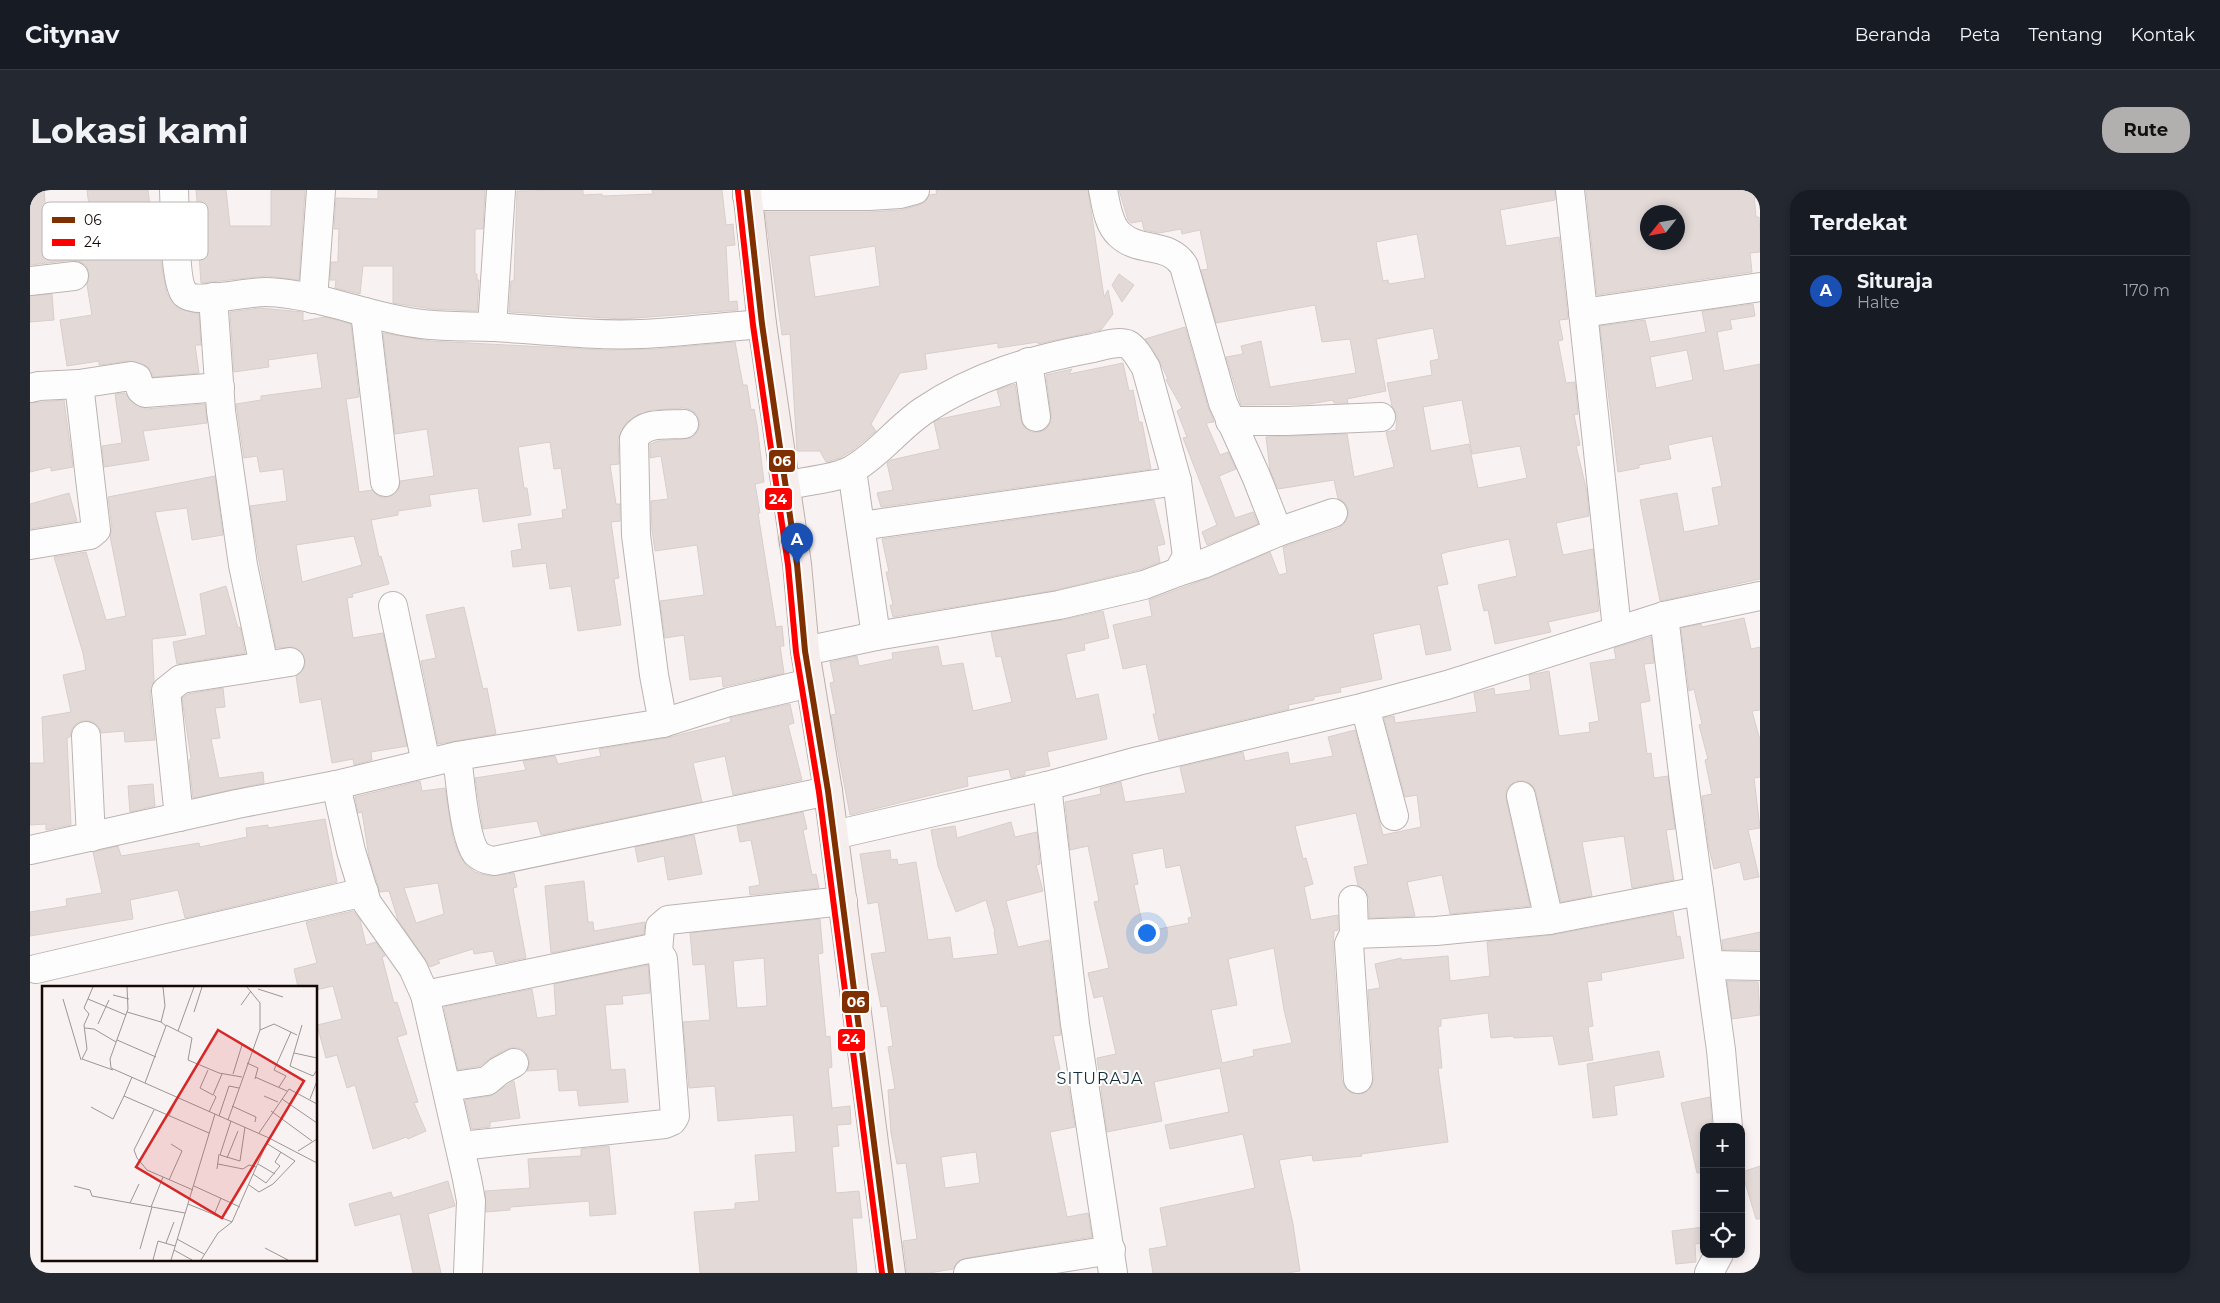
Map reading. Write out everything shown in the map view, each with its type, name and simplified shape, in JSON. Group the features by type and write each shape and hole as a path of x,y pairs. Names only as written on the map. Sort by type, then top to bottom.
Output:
{"main road":[{"path":"747,193 762,324 787,485 805,651 828,791 891,1273"}],"street":[{"path":"313,299 321,190"},
{"path":"492,327 501,190"},
{"path":"747,193 814,193 869,196 900,194 915,190"},
{"path":"1103,190 1107,212 1118,233 1132,243 1172,252 1179,257 1184,266 1218,386 1230,421 1256,476 1278,532"},
{"path":"1570,190 1617,629"},
{"path":"177,260 180,286 185,294 191,298 267,292 313,299 420,324 571,333 641,334 762,324"},
{"path":"30,281 74,276"},
{"path":"1583,313 1760,287"},
{"path":"179,817 166,691 181,679 277,664 243,565 220,387 213,297"},
{"path":"364,312 385,482"},
{"path":"787,485 852,470 923,411 962,388 1028,362 1115,344 1126,344 1136,353 1146,368 1177,481 1187,556 1178,572"},
{"path":"1028,362 1036,417"},
{"path":"30,388 79,384 131,376 137,378 141,390 145,392 220,387"},
{"path":"30,545 90,534 96,530 79,384"},
{"path":"1230,421 1287,421 1381,417"},
{"path":"663,723 654,675 636,535 634,438 644,427 684,424"},
{"path":"852,470 876,636"},
{"path":"861,526 1177,481"},
{"path":"805,651 876,636 1059,605 1144,585 1203,564 1278,532 1333,513"},
{"path":"834,835 1047,786 1138,761 1365,707 1456,682 1617,629 1664,616 1760,596"},
{"path":"393,606 426,763"},
{"path":"1664,616 1721,1050 1728,1123"},
{"path":"30,850 336,785 457,756 663,723 730,702 810,683"},
{"path":"1365,707 1394,816"},
{"path":"86,736 91,837"},
{"path":"457,756 469,836 476,853 485,860 494,861 828,791"},
{"path":"336,785 351,851 368,903 413,968 425,995 461,1146 471,1201 468,1273"},
{"path":"968,1273 1112,1262 1075,1024 1047,786"},
{"path":"1521,796 1549,920"},
{"path":"1354,934 1436,931 1549,920 1700,891"},
{"path":"36,969 364,892"},
{"path":"1353,900 1354,934 1349,944 1358,1079"},
{"path":"658,952 660,927 668,920 843,901"},
{"path":"425,995 653,948 663,959 671,1037 676,1116 672,1121 665,1124 461,1146"},
{"path":"1710,965 1760,966"},
{"path":"447,1087 487,1081 499,1070 514,1063"},
{"path":"1709,1273 1717,1258"}],"building":[{"path":"30,190 44,190 45,202 42,202 42,260 73,260 30,265"},
{"path":"87,190 148,190 150,202 88,202"},
{"path":"196,190 226,190 230,226 271,226 271,190 305,190 299,280 267,276 201,283 199,260 208,260 208,202 197,202"},
{"path":"378,190 485,190 483,229 475,229 475,274 477,274 477,280 479,280 477,311 432,309 393,303 393,266 363,266 360,294 335,288 336,280 330,280 331,262 338,262 339,229 334,229 336,198 378,199"},
{"path":"583,190 583,195 602,194 602,196 653,194 652,190 722,190 726,225 733,224 735,245 726,246 729,302 737,301 738,310 623,319 509,312 511,281 514,281 517,191"},
{"path":"936,190 1088,190 1104,297 1108,290 1113,314 1101,330 1038,344 1038,342 998,348 998,343 925,354 927,369 900,373 871,424 876,431 853,450 840,458 826,462 820,451 797,451 790,334 782,335 765,212 869,212 901,210 919,205 926,201 929,195 937,194","holes":["875,246 880,286 815,297 809,256"]},
{"path":"1119,190 1555,190 1555,200 1500,210 1506,246 1559,237 1568,319 1559,320 1563,340 1558,341 1566,383 1575,382 1578,414 1574,415 1580,445 1576,446 1587,492 1589,516 1556,523 1563,555 1593,549 1599,611 1548,622 1551,632 1495,644 1488,610 1484,611 1478,585 1517,576 1509,539 1447,552 1441,554 1448,584 1437,586 1451,650 1426,655 1420,624 1373,634 1382,679 1340,688 1341,692 1314,697 1314,700 1288,705 1289,709 1159,740 1153,714 1156,714 1146,664 1123,669 1113,625 1152,616 1149,600 1209,578 1270,552 1279,575 1287,573 1283,547 1339,528 1344,524 1348,516 1348,508 1344,502 1338,499 1334,480 1278,489 1270,470 1266,437 1347,434 1354,477 1394,467 1386,432 1396,430 1397,416 1392,406 1387,383 1432,375 1430,361 1439,359 1433,328 1376,339 1386,391 1347,399 1348,403 1334,403 1333,400 1309,404 1241,405 1226,357 1243,354 1241,346 1261,341 1270,387 1356,373 1350,339 1322,342 1315,305 1216,323 1201,270 1208,269 1200,230 1182,234 1181,229 1159,233 1144,230 1142,221 1131,223 1128,220","holes":["1417,234 1425,278 1389,284 1388,280 1383,281 1376,242","1462,400 1472,454 1520,446 1527,478 1478,488 1469,444 1431,451 1423,407"]},
{"path":"1586,190 1751,190 1751,194 1754,194 1756,217 1759,217 1760,234 1760,252 1750,253 1752,272 1597,295"},
{"path":"73,260 161,260 167,294 178,308 199,314 201,345 195,345 199,373 153,377 148,367 129,361 99,365 99,361 67,366 60,320 92,315 87,285 89,274 87,267 81,262"},
{"path":"1119,274 1134,285 1122,302 1112,285"},
{"path":"52,294 54,320 30,322 30,296"},
{"path":"1753,304 1755,316 1730,320 1732,329 1717,332 1724,371 1760,364 1760,579 1660,601 1640,500 1677,493 1684,532 1719,525 1712,488 1722,486 1712,436 1668,445 1671,459 1639,465 1639,468 1618,472 1600,326 1645,320 1650,342 1706,332 1702,311","holes":["1687,350 1693,380 1656,388 1650,357"]},
{"path":"260,308 303,312 303,321 325,317 351,324 359,397 346,399 359,492 372,490 378,496 386,498 395,494 399,489 400,481 434,476 427,429 395,434 383,333 430,341 604,350 657,349 735,342 743,385 747,385 751,410 754,409 757,425 764,482 755,484 760,513 758,513 776,627 782,626 784,646 780,646 784,673 723,687 722,676 690,680 684,635 665,638 660,601 704,595 697,545 655,551 651,501 668,499 661,456 650,458 650,444 658,441 692,438 698,431 700,423 697,415 691,410 684,408 653,410 637,415 625,424 618,439 619,464 610,465 616,504 620,504 620,521 611,522 619,578 614,579 621,625 578,631 571,586 550,589 546,563 513,567 511,551 522,549 518,524 563,518 562,510 567,509 561,468 554,469 550,442 518,447 524,488 527,488 531,515 483,522 478,488 429,495 431,506 398,511 398,515 371,520 379,557 381,556 389,584 352,594 353,597 347,598 353,638 383,633 407,746 371,752 372,760 354,765 353,759 332,763 321,699 300,703 296,676 305,667 302,653 295,647 276,648 258,556 250,506 287,501 283,469 260,472 257,456 244,458 236,404 261,400 261,396 322,388 317,353 268,360 269,367 234,372 230,312","holes":["354,536 362,565 302,582 296,545"]},
{"path":"1185,327 1214,422 1206,423 1220,455 1228,452 1236,469 1219,476 1235,518 1253,512 1258,524 1207,545 1202,532 1217,525 1183,438 1187,437 1177,411 1182,408 1166,380 1168,379 1159,360 1145,339"},
{"path":"1123,363 1129,391 1133,390 1139,422 1142,422 1151,469 881,507 877,493 893,490 887,463 891,460 940,449 934,422 940,419 1001,406 997,390 1015,384 1023,426 1031,432 1039,432 1046,429 1051,422 1046,375 1072,369 1069,374"},
{"path":"125,393 132,402 146,409 205,404 207,423 143,431 149,460 104,467 102,446 122,443 115,394"},
{"path":"64,400 73,467 51,471 51,467 30,472 30,403"},
{"path":"215,476 223,535 192,540 187,508 155,512 186,635 152,639 154,681 150,693 155,740 125,742 124,731 101,733 99,727 93,722 85,720 77,723 72,729 70,737 67,738 71,825 46,830 46,824 30,825 30,763 44,763 42,717 71,712 63,675 86,670 83,653 54,557 86,552 106,620 126,616 110,536 112,528 108,497"},
{"path":"69,493 77,521 30,529 30,504"},
{"path":"1154,500 1165,544 1157,546 1160,562 1139,570 1056,590 893,617 890,605 893,605 886,572 889,572 882,539"},
{"path":"226,586 238,628 240,627 245,653 177,664 173,642 206,635 200,594"},
{"path":"464,607 483,689 487,688 496,734 438,744 421,661 436,658 426,615"},
{"path":"1103,611 1109,638 1084,644 1085,650 1066,654 1076,699 1098,694 1107,739 1047,752 1050,766 1025,771 1025,775 1011,778 1009,769 967,777 968,786 850,815 831,715 836,714 830,683 834,682 830,662 857,656 859,666 893,659 892,653 938,646 942,666 963,663 973,711 1012,702 1001,656 996,657 991,632"},
{"path":"1744,618 1751,649 1760,647 1760,710 1752,711 1760,740 1760,777 1754,778 1760,828 1748,830 1759,877 1744,880 1740,862 1714,869 1709,848 1702,796 1712,794 1705,760 1708,759 1699,725 1702,724 1694,689 1689,691 1681,628 1701,624 1702,627"},
{"path":"1651,637 1654,663 1644,664 1650,701 1640,703 1647,754 1651,753 1654,778 1668,776 1675,829 1666,830 1674,880 1632,888 1624,836 1582,842 1592,896 1561,902 1536,792 1533,786 1526,781 1518,781 1510,785 1506,791 1506,799 1530,906 1450,914 1442,875 1407,882 1415,916 1369,918 1369,899 1366,891 1358,886 1354,867 1368,864 1356,813 1295,826 1303,859 1306,858 1313,884 1304,887 1311,920 1338,915 1338,930 1334,931 1333,945 1342,1080 1345,1088 1352,1093 1360,1094 1366,1092 1372,1086 1374,1078 1368,990 1380,988 1375,964 1401,958 1402,960 1448,956 1450,981 1490,976 1487,942 1552,935 1673,912 1677,937 1680,936 1684,958 1601,973 1602,980 1587,982 1593,1026 1588,1027 1593,1060 1559,1065 1553,1036 1491,1038 1488,1013 1441,1019 1441,1026 1438,1027 1442,1068 1438,1068 1448,1142 1361,1154 1362,1156 1313,1161 1312,1155 1279,1160 1293,1224 1300,1271 1287,1273 1153,1273 1149,1249 1167,1246 1160,1208 1255,1188 1243,1134 1170,1149 1165,1125 1229,1112 1220,1068 1154,1082 1162,1121 1107,1132 1097,1058 1116,1054 1103,996 1094,998 1088,973 1109,968 1094,902 1099,901 1088,846 1070,850 1065,802 1101,794 1100,788 1121,782 1125,802 1186,793 1180,767 1243,752 1245,761 1288,752 1290,764 1333,756 1328,737 1355,730 1383,835 1421,827 1417,795 1405,797 1384,718 1394,716 1395,723 1477,712 1474,693 1494,688 1495,695 1531,690 1529,675 1549,671 1559,736 1590,732 1589,723 1599,721 1590,663 1616,659 1614,648","holes":["1163,848 1166,868 1180,865 1192,917 1188,918 1189,923 1144,932 1134,885 1138,884 1132,854","1274,948 1284,1010 1292,1043 1253,1050 1254,1056 1222,1063 1211,1010 1237,1005 1228,959"]},
{"path":"223,688 225,707 215,708 220,738 211,739 219,778 263,772 264,783 193,798 189,760 191,759 182,698 188,694"},
{"path":"790,704 794,723 788,725 802,780 733,795 725,756 693,763 702,802 541,835 537,821 483,829 475,778 526,770 523,761 555,756 558,764 601,756 599,749 666,738 731,722 730,718 733,717"},
{"path":"420,781 422,791 445,788 453,838 458,852 466,865 475,872 489,876 514,873 517,887 513,888 526,958 496,964 493,951 474,954 473,949 438,960 440,963 430,967 398,920 389,891 380,892 369,857 362,812 358,813 355,797","holes":["438,883 444,914 416,923 404,888"]},
{"path":"153,784 155,806 130,812 128,786"},
{"path":"803,812 807,829 803,830 812,875 816,874 819,888 750,895 749,887 760,885 751,840 740,842 737,826"},
{"path":"325,819 337,882 185,918 178,890 130,900 133,919 30,936 30,912 67,906 66,899 102,893 93,852 118,846 121,856 199,843 200,847 247,837 246,828 268,825 268,828"},
{"path":"1011,822 1015,837 1037,832 1040,864 1036,865 1043,891 1006,901 1018,947 1049,940 1061,1035 1053,1036 1062,1079 1067,1078 1075,1127 1050,1132 1067,1217 1088,1213 1092,1237 966,1258 958,1261 953,1269 929,1273 907,1273 903,1241 917,1239 906,1163 897,1164 891,1133 888,1090 895,1089 888,1047 893,1046 887,1006 881,1007 871,954 886,952 878,902 868,904 860,854 890,850 891,860 897,859 898,865 916,862 928,940 950,937 953,959 998,954 995,932 986,900 956,912 938,866 931,830 955,826 957,838","holes":["976,1152 980,1183 945,1188 941,1157"]},
{"path":"694,835 702,874 668,880 664,856 638,862 635,847"},
{"path":"584,881 588,922 593,922 594,931 645,922 644,934 551,953 545,886"},
{"path":"353,911 360,920 366,945 376,942 385,956 382,957 394,1003 397,1002 407,1034 397,1037 418,1102 414,1103 426,1131 408,1139 407,1137 373,1149 355,1085 347,1088 337,1055 326,1058 318,1029 318,1025 342,1019 333,986 318,990 318,986 298,986 294,969 317,963 306,922"},
{"path":"820,919 823,953 818,954 826,1037 830,1036 832,1067 828,1068 832,1108 850,1106 851,1124 837,1125 839,1146 832,1147 836,1193 859,1191 862,1218 852,1218 857,1273 700,1273 694,1212 735,1209 735,1203 759,1201 755,1155 796,1152 793,1115 718,1121 715,1086 689,1088 683,1022 710,1020 705,964 693,965 690,933","holes":["764,958 767,1006 737,1008 733,961"]},
{"path":"1760,932 1760,950 1723,950 1722,940"},
{"path":"648,965 650,993 622,996 623,1004 605,1005 611,1070 625,1069 628,1102 579,1106 577,1090 559,1091 557,1069 527,1071 530,1064 528,1056 523,1050 515,1047 492,1057 480,1066 458,1070 444,1007 532,989 537,1018 556,1015 554,984"},
{"path":"1727,981 1758,982 1760,1015 1732,1019"},
{"path":"1659,1051 1664,1077 1614,1086 1617,1115 1593,1118 1587,1064"},
{"path":"514,1081 520,1118 490,1122 490,1127 472,1129 465,1100 490,1096"},
{"path":"1710,1097 1712,1123 1700,1123 1700,1173 1697,1173 1681,1103"},
{"path":"609,1146 616,1214 590,1216 589,1201 510,1207 510,1210 486,1212 485,1191 530,1188 528,1159 581,1156 581,1149"},
{"path":"1760,1166 1760,1219 1756,1219 1745,1182 1745,1171"},
{"path":"448,1181 455,1206 428,1214 441,1273 413,1273 400,1214 355,1226 349,1204 391,1192 393,1198"},
{"path":"1700,1228 1700,1243 1695,1244 1696,1262 1676,1264 1672,1231"}],"transit line":[{"name":"06","path":"747,190 762,324 797,564 805,651 828,791 891,1273"},
{"name":"24","path":"738,191 753,325 788,565 796,652 819,792 882,1273"}],"place":[{"name":"Situraja","path":"797,564"}],"district":[{"name":"SITURAJA","path":"1100,1078"}]}
